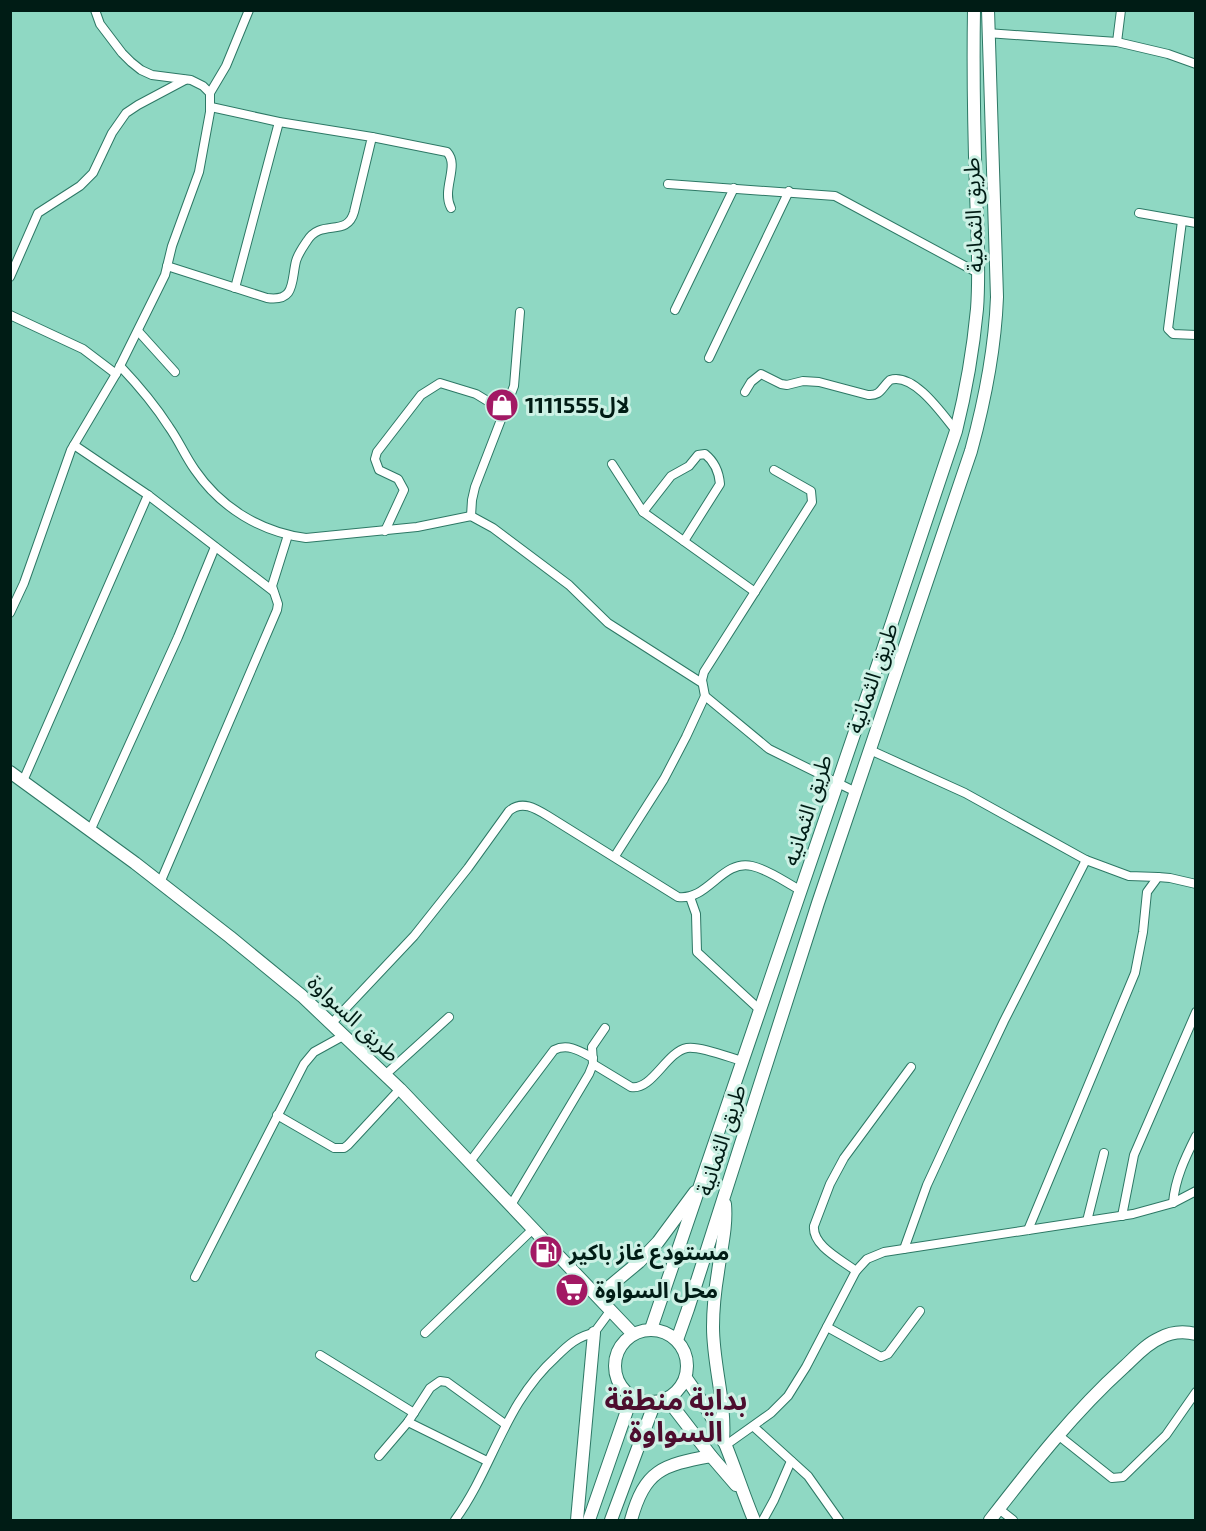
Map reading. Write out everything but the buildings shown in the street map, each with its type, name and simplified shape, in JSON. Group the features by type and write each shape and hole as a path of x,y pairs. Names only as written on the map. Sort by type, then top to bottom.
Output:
{"street":[{"path":"95,10 100,24 113,42 141,70 152,75 191,80 203,86 210,93"},
{"path":"10,613 24,583 74,446 118,370 159,288 199,172 211,107 210,93 226,66 249,10"},
{"name":"طريق الثمانيه","path":"651,1329 802,891 956,431 970,371 977,307 974,10"},
{"name":"طريق الثمانية","path":"677,1340 856,792 971,451 986,398 996,325 997,297 988,10"},
{"path":"1117,42 1121,10"},
{"path":"987,33 1117,42 1168,54 1196,64"},
{"path":"10,277 38,213 80,186 93,172 112,133 126,113 185,80"},
{"path":"211,107 279,122 447,152 450,154 452,164 447,200 451,208"},
{"path":"235,288 279,122"},
{"path":"167,266 275,299 288,295 291,291 297,259 310,236 324,227 341,227 352,220 372,137"},
{"path":"668,184 826,194 842,198 978,273"},
{"path":"675,310 734,188"},
{"path":"709,358 789,192"},
{"path":"1139,213 1196,223"},
{"path":"1182,221 1168,329 1173,334 1196,335"},
{"path":"471,516 472,500 516,376 520,312"},
{"path":"10,315 83,349 118,370 146,394 194,469 209,488 242,516 255,523 288,535 306,538 417,527 471,516 493,528 569,585 602,619 702,683"},
{"path":"138,331 175,372"},
{"path":"745,392 751,382 761,374 781,384 787,385 803,381 819,382 876,396 890,380 898,378 911,384 925,395 956,431"},
{"path":"384,531 404,490 398,479 379,470 375,459 377,452 421,395 440,383 447,384 488,400 504,411"},
{"path":"74,446 148,495 273,591"},
{"path":"643,512 671,476 689,466 698,455 705,454 713,462 720,484 684,541"},
{"path":"612,464 643,512 755,592"},
{"path":"774,470 811,491 812,502 704,672 702,683 705,696 769,748 856,792"},
{"path":"23,781 148,495"},
{"path":"160,883 278,610 273,591 274,578 288,535"},
{"path":"90,831 178,637 215,547"},
{"path":"615,856 669,770 705,696"},
{"path":"870,750 965,793 1086,860 1129,876 1170,878 1196,884"},
{"name":"طريق السواوة","path":"10,772 160,883 266,966 331,1023 400,1089 633,1334"},
{"path":"331,1023 414,936 513,807 522,805 537,809 678,897 690,897 702,892 729,870 746,865 763,870 802,891"},
{"path":"904,1249 927,1185 958,1118 1004,1021 1086,860"},
{"path":"1029,1230 1135,973 1143,932 1147,892 1158,877"},
{"path":"690,897 696,914 696,952 760,1010"},
{"path":"1122,1216 1134,1155 1196,1012"},
{"path":"384,1075 449,1017"},
{"path":"511,1205 560,1125 593,1061 592,1047 605,1028"},
{"path":"195,1277 299,1072 309,1057 343,1036"},
{"path":"469,1163 554,1050 571,1047 635,1088 643,1085 674,1055 688,1048 742,1061"},
{"path":"856,1271 820,1243 813,1232 814,1226 830,1185 844,1158 910,1067"},
{"path":"277,1115 334,1148 340,1149 357,1136 400,1089"},
{"path":"1173,1203 1180,1170 1196,1136"},
{"path":"1087,1221 1104,1153"},
{"path":"597,1296 617,1282 658,1242 701,1184"},
{"path":"724,1443 754,1427 788,1396 856,1271 867,1258 884,1252 1122,1216 1173,1203 1196,1191"},
{"path":"724,1443 713,1325 717,1272 726,1225 725,1195"},
{"path":"425,1333 533,1229"},
{"path":"577,1521 594,1333 611,1310"},
{"path":"827,1327 880,1357 888,1354 920,1311"},
{"path":"651,1329 660,1330 677,1340 687,1358 686,1378 675,1394 668,1399 646,1402 632,1396 619,1383 615,1365 620,1347 633,1334 651,1329"},
{"path":"990,1521 1058,1435 1107,1382 1152,1342 1180,1332 1196,1334"},
{"path":"455,1521 476,1489 505,1424 527,1388 572,1342 594,1333"},
{"path":"320,1355 414,1413"},
{"path":"686,1378 702,1401 724,1443 754,1521"},
{"path":"379,1456 408,1422 430,1388 436,1383 444,1381 505,1424"},
{"path":"1058,1435 1112,1478 1123,1477 1166,1435 1196,1392"},
{"path":"589,1521 632,1396"},
{"path":"668,1399 711,1456 741,1490"},
{"path":"611,1521 655,1402"},
{"path":"408,1422 487,1461"},
{"path":"754,1427 813,1482 839,1521"},
{"path":"631,1521 643,1490 654,1474 676,1462 711,1456"},
{"path":"763,1521 778,1493 790,1461"},
{"path":"999,1509 1013,1521"}],"place":[{"name":"1111555لال","path":"502,405"},
{"name":"مستودع غاز باكير","path":"546,1252"},
{"name":"محل السواوة","path":"572,1290"}],"district":[{"name":"بداية منطقة السواوة","path":"676,1416"}]}
